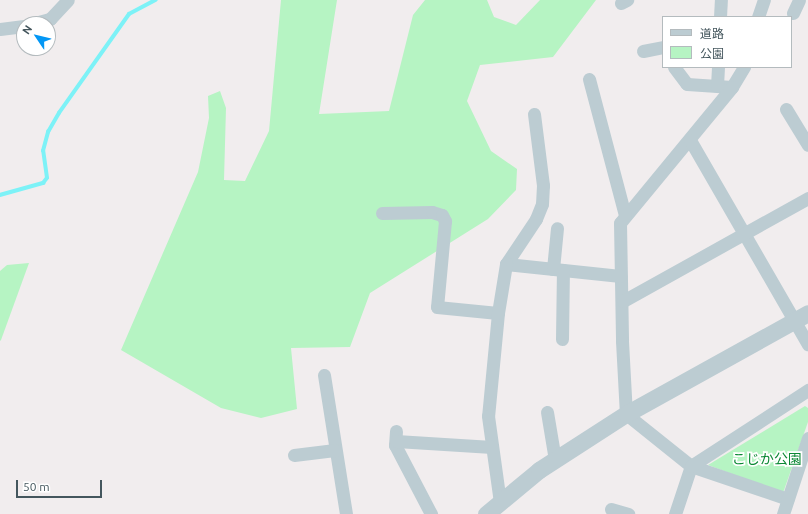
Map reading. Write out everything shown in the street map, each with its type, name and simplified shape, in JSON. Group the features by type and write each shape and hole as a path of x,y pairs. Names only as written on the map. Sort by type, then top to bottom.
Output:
{"street":[{"path":"53,16 68,0"},
{"path":"720,16 721,0"},
{"path":"758,16 764,0"},
{"path":"793,13 799,0"},
{"path":"0,29 16,27"},
{"path":"644,50 662,47"},
{"path":"675,68 687,84 732,87"},
{"path":"717,86 718,68"},
{"path":"743,68 732,87 690,140 625,215 620,223 620,276 623,301 622,341 626,414 691,466 788,499"},
{"path":"589,79 625,215"},
{"path":"786,109 808,145"},
{"path":"500,502 488,416 498,313 506,264 536,219 542,204 543,185 534,114"},
{"path":"690,140 744,234 801,317 808,344"},
{"path":"623,301 808,198"},
{"path":"382,213 432,212 442,215 445,221 437,307 498,313"},
{"path":"557,228 562,339"},
{"path":"506,264 620,276"},
{"path":"486,514 555,460 626,414 801,317"},
{"path":"324,375 346,514"},
{"path":"675,514 691,466 808,390"},
{"path":"547,412 555,460"},
{"path":"431,514 396,436 492,447"},
{"path":"783,514 808,438"},
{"path":"294,455 336,450"},
{"path":"611,509 628,514"}],"green space":[{"path":"281,0 337,0 319,114 389,111 413,15 425,0 487,0 494,17 516,25 540,0 596,0 553,57 480,65 467,101 491,151 517,169 516,190 488,219 370,293 350,347 291,348 297,409 261,418 221,408 121,350 198,172 209,118 208,96 220,91 226,108 224,180 245,181 269,131"},
{"path":"29,263 0,341 0,271 7,265"},
{"name":"こじか公園","path":"805,406 808,408 808,422 783,493 708,465"}],"waterway":[{"path":"0,195 43,183 47,178 43,151 48,132 59,113 129,14 155,0"}]}
